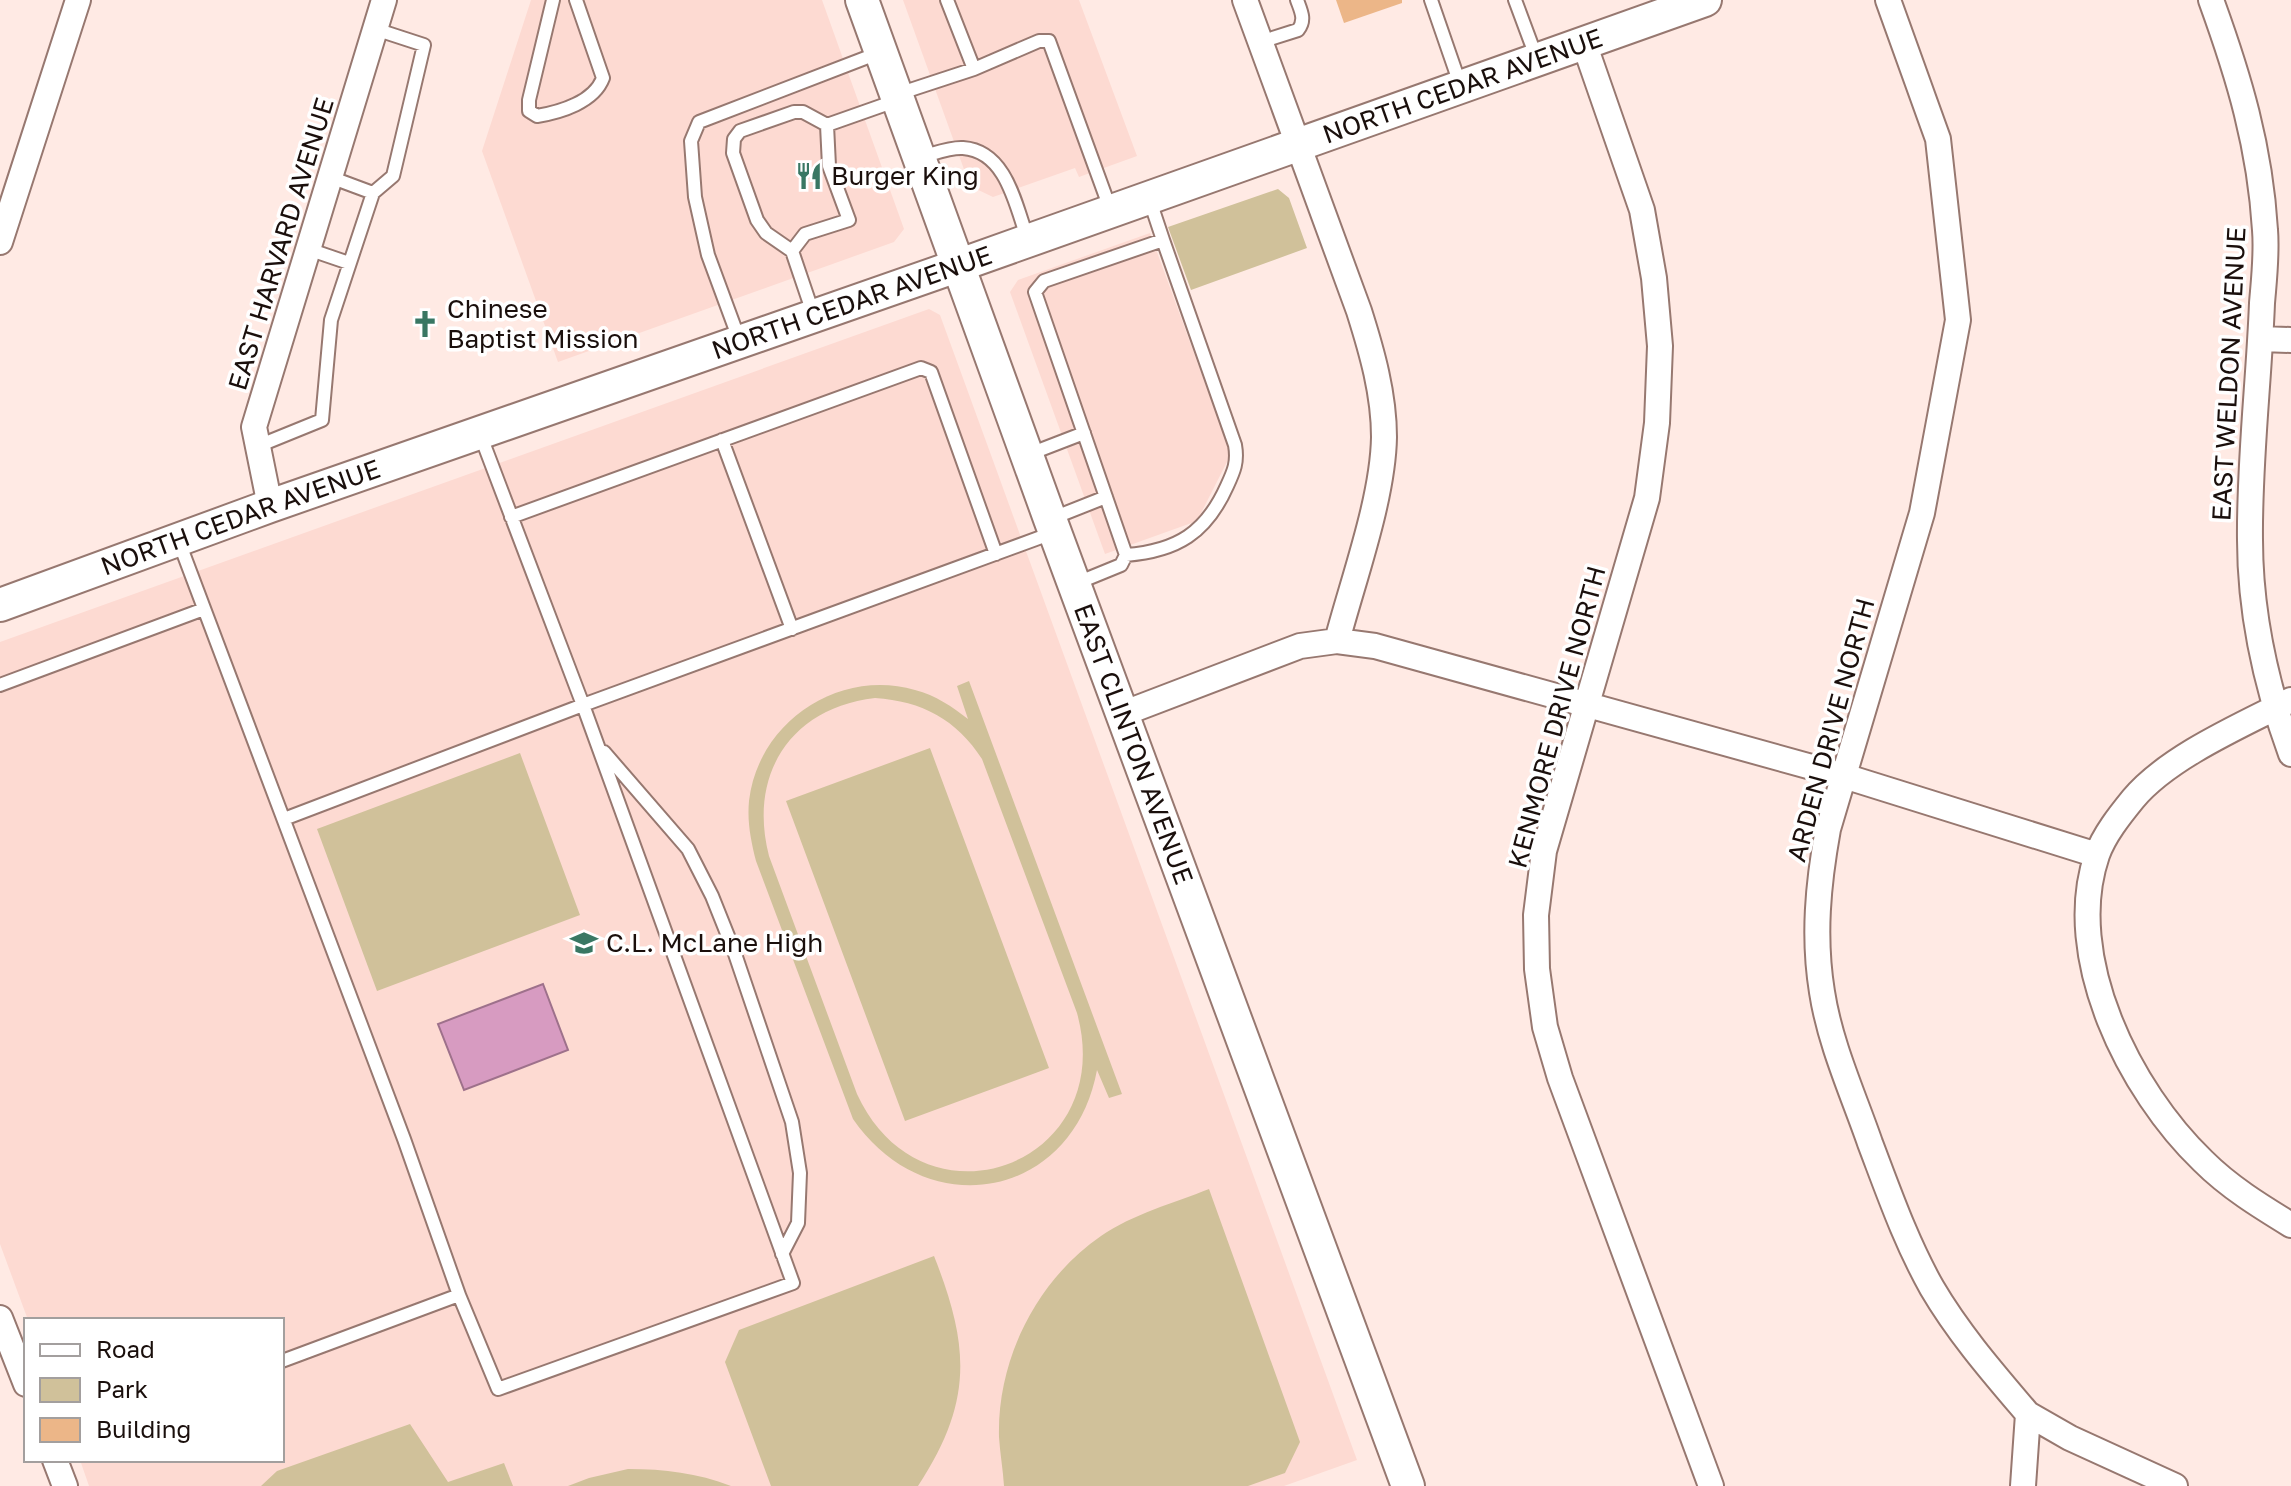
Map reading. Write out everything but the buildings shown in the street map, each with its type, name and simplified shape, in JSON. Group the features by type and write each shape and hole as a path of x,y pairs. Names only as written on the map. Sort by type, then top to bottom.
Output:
{"main road":[{"name":"EAST CLINTON AVENUE","path":"862,0 1052,526 1408,1486"},
{"name":"NORTH CEDAR AVENUE","path":"0,605 270,506 1461,87 1687,3"}],"street":[{"path":"0,242 78,0"},
{"name":"EAST HARVARD AVENUE","path":"270,506 254,427 384,0"},
{"path":"1245,0 1359,311 1372,352 1380,394 1384,438 1379,485 1337,641"},
{"name":"ARDEN DRIVE NORTH","path":"1888,0 1938,139 1958,320 1922,513 1828,829 1818,881 1816,933 1822,994 1841,1063 1902,1229 1927,1277 1968,1343 2028,1414"},
{"name":"EAST WELDON AVENUE","path":"2211,0 2240,81 2261,173 2266,234 2250,539 2253,600 2264,664 2283,704 2291,754"},
{"name":"KENMORE DRIVE NORTH","path":"1584,43 1642,210 1654,278 1660,346 1657,423 1647,498 1544,851 1536,915 1537,969 1545,1027 1560,1078 1711,1486"},
{"path":"2261,339 2291,340"},
{"path":"1122,714 1300,646 1337,641 1375,646 1844,776 2097,855"},
{"path":"2283,704 2161,772 2128,806 2097,855 2089,899 2089,948 2103,1005 2126,1057 2160,1113 2203,1161 2251,1201 2291,1225"},
{"path":"0,1318 24,1379"},
{"path":"2023,1486 2028,1414 2070,1438 2175,1486"},
{"path":"56,1462 65,1486"}],"lane":[{"path":"553,0 529,100 529,111 537,116 591,97 599,89 603,78 576,0"},
{"path":"947,0 974,69"},
{"path":"1260,42 1298,30 1303,16 1297,0"},
{"path":"1431,0 1461,87"},
{"path":"1515,0 1537,59"},
{"path":"258,446 322,420 331,320 373,193 393,176 424,45 375,29"},
{"path":"814,316 792,251 766,233 757,220 733,153 734,139 740,131 794,112 803,112 827,125 898,100 910,90 974,69 1039,41 1049,41 1111,211"},
{"path":"740,342 708,255 695,197 691,141 699,122 881,52"},
{"path":"792,251 805,234 849,220 829,166 827,125"},
{"path":"918,158 961,147 996,162 1028,240"},
{"path":"330,177 373,193"},
{"path":"1126,555 1150,553 1192,536 1207,522 1221,500 1238,461 1148,197"},
{"path":"1074,585 1121,565 1126,555 1035,292 1044,281 1163,240"},
{"path":"308,249 349,263"},
{"path":"511,517 921,368 931,372 996,554"},
{"path":"178,539 459,1295 498,1389 793,1283 583,705 479,432"},
{"path":"1026,455 1084,433"},
{"path":"722,440 792,629"},
{"path":"284,819 583,705 996,554 1106,497"},
{"path":"0,685 204,609"},
{"path":"597,745 688,849 712,896 734,951 792,1122 796,1147 800,1173 798,1223 782,1254"},
{"path":"284,1360 459,1295"}],"shaded area":[{"path":"531,0 822,0 904,229 894,242 558,362 482,151"},
{"path":"903,0 1079,0 1137,156 1079,177 1075,168 993,197 970,186"},
{"path":"1150,233 1231,454 1197,521 1105,554 1010,292 1018,280"},
{"name":"C.L. McLane High","path":"929,309 940,315 1357,1460 1284,1486 89,1486 81,1462 284,1462 284,1318 27,1318 0,1244 0,642"},
{"path":"543,984 568,1050 464,1090 438,1024"}],"green space":[{"path":"1278,189 1289,198 1307,248 1191,290 1168,227"},
{"path":"969,681 1122,1094 1109,1098 1097,1070 1083,1114 1059,1147 1029,1170 994,1183 956,1185 919,1175 884,1153 853,1119 756,861 750,831 749,801 756,773 768,747 785,725 807,708 831,695 858,687 886,685 930,695 968,719 957,686","holes":["875,698 923,708 950,723 982,759 1077,1013 1082,1066 1070,1110 1043,1143 1008,1164 967,1171 925,1163 887,1138 857,1094 769,856 764,826 765,799 771,773 782,750 799,731 845,704"]},
{"path":"930,748 1049,1068 905,1121 786,801"},
{"path":"520,753 580,915 377,991 317,829"},
{"path":"1209,1189 1300,1442 1285,1473 1248,1486 1004,1486 999,1437 1005,1379 1025,1324 1040,1298 1078,1254 1113,1228"},
{"path":"934,1256 954,1319 960,1374 949,1427 918,1486 771,1486 725,1362 739,1330"},
{"path":"410,1424 448,1482 504,1463 513,1486 261,1486 277,1471"},
{"path":"628,1469 681,1473 731,1486 568,1486"}],"place":[{"name":"Burger King","path":"809,176"},
{"name":"Chinese Baptist Mission","path":"425,324"},
{"name":"C.L. McLane High","path":"584,943"}]}
